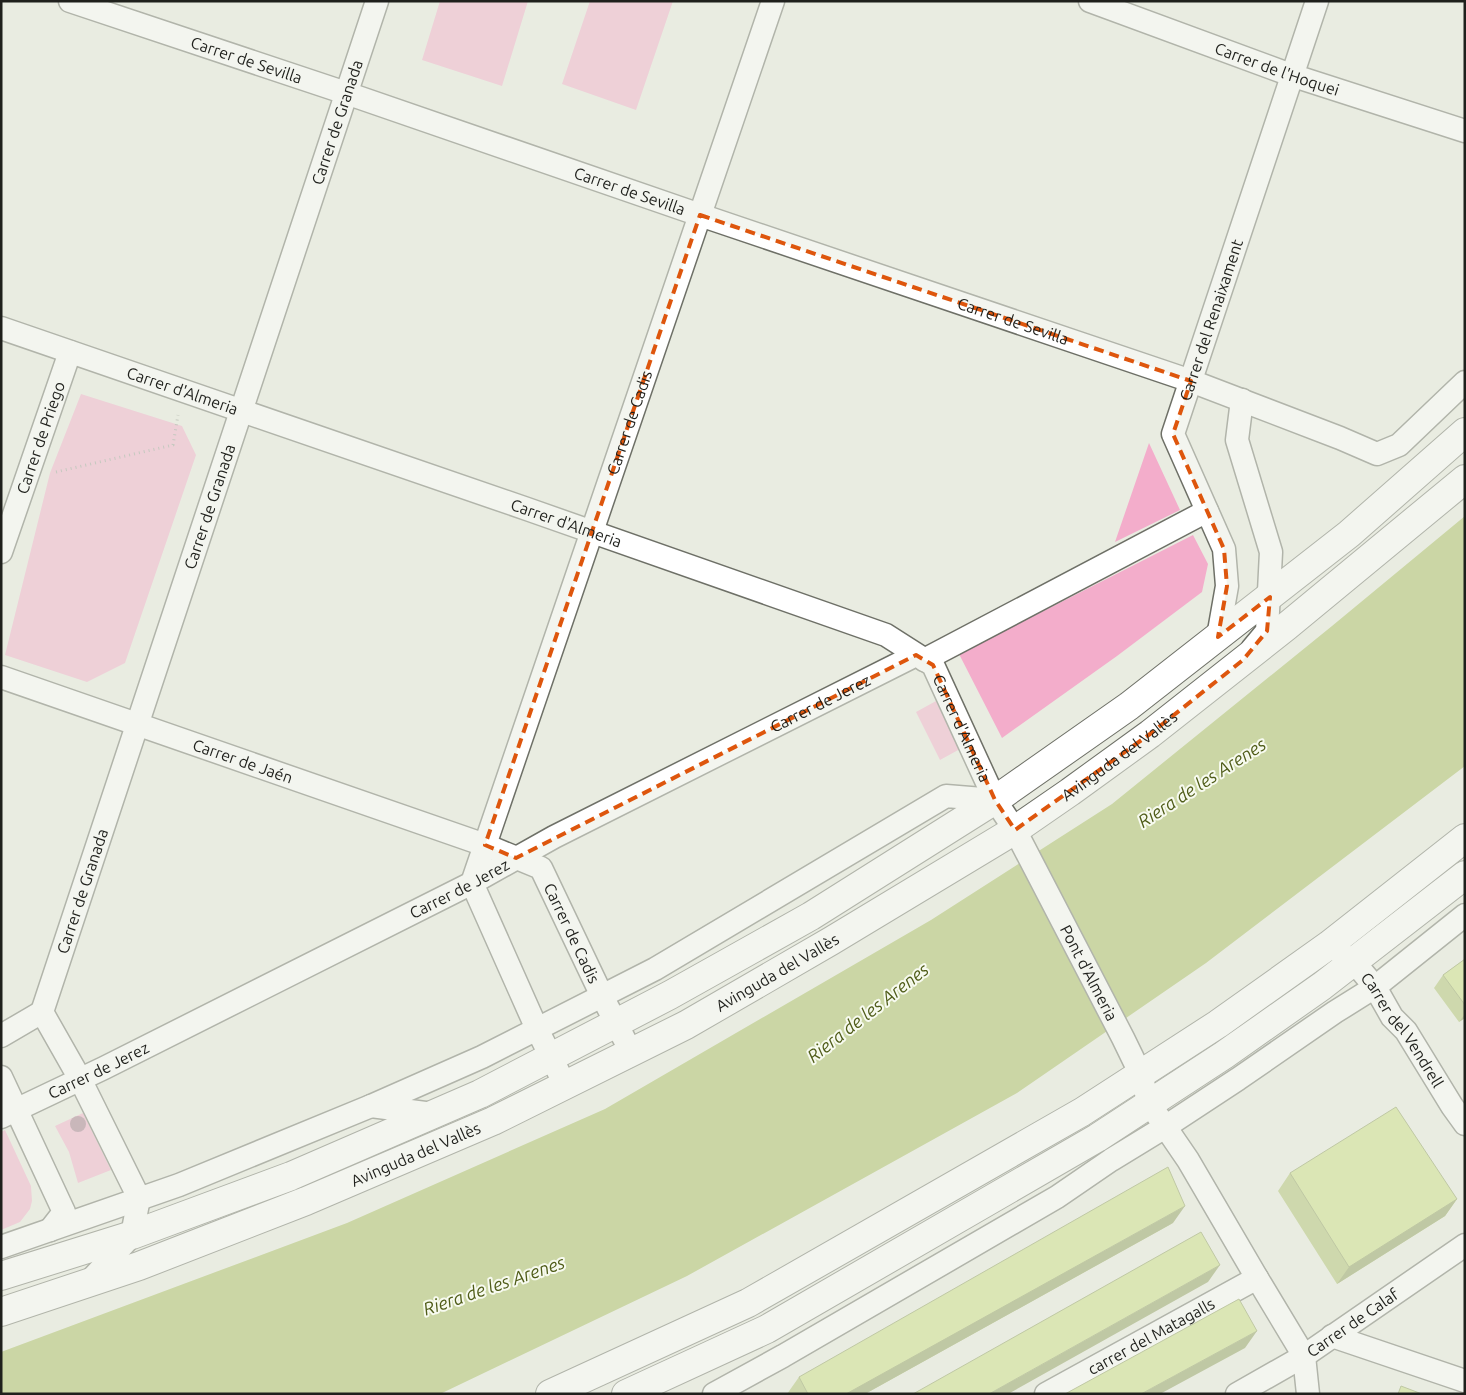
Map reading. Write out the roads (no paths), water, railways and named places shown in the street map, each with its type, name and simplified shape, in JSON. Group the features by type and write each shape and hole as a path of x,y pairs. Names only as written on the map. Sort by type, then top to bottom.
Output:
{"main road":[{"name":"Avinguda del Vallès","path":"1,1276 132,1235 291,1176 480,1094 670,995 811,916 995,800 1129,706 1349,534 1465,432"},
{"name":"Avinguda del Vallès","path":"1,1312 139,1266 306,1202 493,1121 686,1025 822,946 1018,838 1244,660 1465,479"},
{"path":"550,1394 748,1303 1082,1112 1218,1024 1329,945 1465,838"},
{"path":"626,1394 767,1329 1097,1138 1322,986 1465,876"}],"street":[{"name":"Carrer de Sevilla","path":"70,1 1191,381"},
{"name":"Carrer de Granada","path":"42,1012 378,1"},
{"name":"Carrer de Cadis","path":"472,883 773,1"},
{"name":"Carrer de l'Hoquei","path":"1090,1 1291,75 1465,131"},
{"name":"Carrer del Renaixament","path":"1218,638 1227,586 1224,549 1173,434 1317,1"},
{"name":"Carrer d'Almeria","path":"1,328 592,531 886,635 933,665 995,800 1018,838"},
{"name":"Carrer de Priego","path":"1,552 70,352"},
{"path":"1191,381 1377,454 1399,445 1465,382"},
{"path":"1242,400 1237,440 1272,552 1267,631 1244,660"},
{"name":"Carrer de Jerez","path":"9,1113 472,883 516,858 920,657 1207,511"},
{"name":"Carrer de Jaén","path":"1,677 485,845"},
{"name":"Avinguda del Vallès","path":"1,1247 179,1184 371,1106 482,1057 676,956 946,796 995,800"},
{"name":"Pont d'Almeria","path":"1018,838 1123,1038 1140,1073 1149,1103"},
{"name":"Carrer de Cadis","path":"485,845 541,868 631,1052"},
{"path":"472,883 537,1029 565,1085"},
{"path":"714,1394 748,1386 783,1356 1057,1197 1111,1160 1238,1079 1335,1012 1376,987 1465,915"},
{"name":"Carrer del Vendrell","path":"1329,945 1354,962 1376,987 1392,1017 1406,1031 1465,1124"},
{"path":"1,1036 42,1012 80,1079 139,1198 132,1235 88,1283"},
{"path":"1,1077 9,1113 64,1212 50,1230"},
{"path":"1149,1103 1188,1160 1304,1356 1308,1394"},
{"name":"Avinguda del Vallès","path":"371,1106 434,1114"},
{"name":"Carrer de Calaf","path":"1237,1394 1304,1356 1465,1245"},
{"name":"carrer del Matagalls","path":"1046,1394 1257,1278"},
{"path":"1332,1336 1465,1382"}],"water":[{"name":"Riera de les Arenes","path":"1465,516 1465,766 1206,963 1017,1093 687,1276 440,1394 1,1394 1,1352 347,1223 605,1109 931,920 1112,804"}]}
